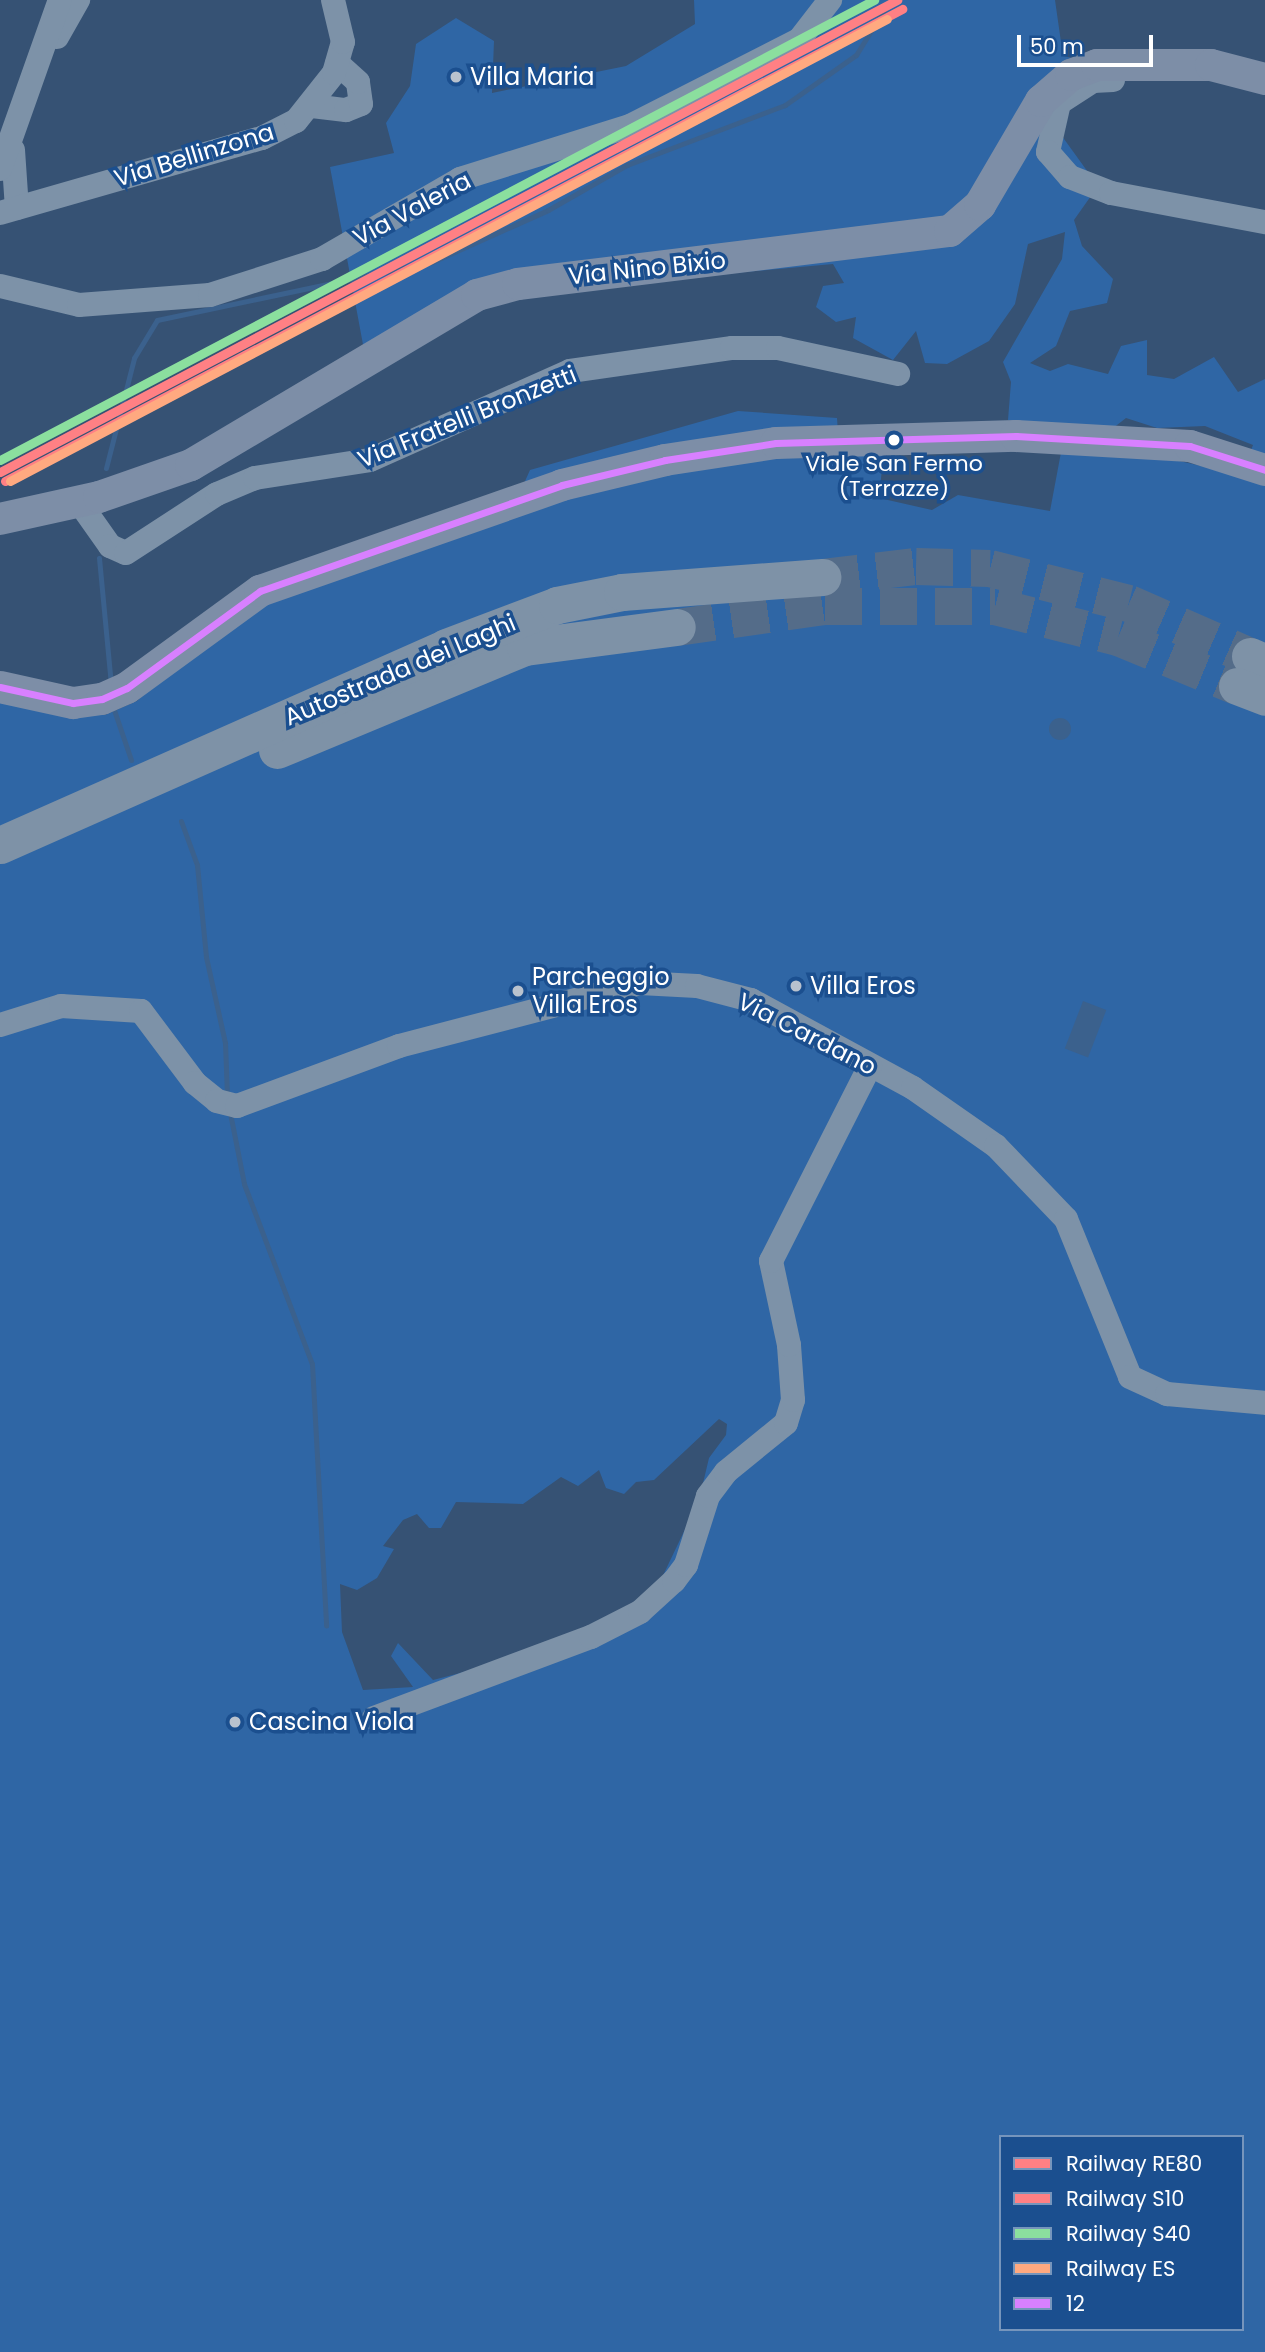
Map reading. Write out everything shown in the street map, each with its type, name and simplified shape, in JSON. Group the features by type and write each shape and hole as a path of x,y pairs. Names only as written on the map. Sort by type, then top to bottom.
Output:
{"highway":[{"name":"Autostrada dei Laghi","path":"0,871 452,659 557,605 622,592 822,577"},
{"name":"Autostrada dei Laghi","path":"0,845 452,659 677,627"}],"main road":[{"name":"Via Nino Bixio","path":"0,519 79,502 227,447 477,295 518,284 950,231 980,205 1041,101 1071,75 1124,62 1199,65 1265,79"},
{"path":"0,687 73,703 102,699 127,688 228,610 270,586 562,485 665,460 776,443 1016,436 1190,446 1265,470"}],"street":[{"path":"0,169 44,55 60,0"},
{"path":"44,55 78,0"},
{"name":"Via Bellinzona","path":"9,211 262,138 312,106 337,63 343,42 333,0"},
{"name":"Via Valeria","path":"0,286 79,305 210,295 322,259 460,179 630,126 799,40 830,0"},
{"path":"312,106 346,110 360,104 358,82 337,63"},
{"path":"1199,65 1154,79 1093,81 1059,103 1048,152 1070,177 1111,193 1265,222"},
{"path":"9,211 15,131"},
{"name":"Via Fratelli Bronzetti","path":"79,502 110,546 126,553 217,494 255,478 370,460 570,371 732,348 778,348 898,374"},
{"name":"Via Cardano","path":"0,1025 61,1006 141,1011 180,1065 227,1103 399,1046 639,983 697,986 751,1000 870,1066 996,1146 1066,1219 1130,1377 1179,1397 1265,1403"},
{"path":"374,1718 591,1637 640,1612 680,1573 708,1496 726,1472 786,1423 793,1400 789,1345 771,1261 870,1066"}],"shaded area":[{"path":"694,0 1055,0 1063,56 1078,59 1059,132 1098,186 1074,220 1082,246 1113,279 1107,303 1070,311 1056,346 1030,363 1050,371 1068,364 1108,374 1121,346 1147,340 1147,375 1174,379 1214,357 1238,392 1265,379 1265,2352 0,2352 0,697 105,715 137,701 230,616 513,508 530,470 738,411 837,418 839,447 884,449 879,498 932,510 958,495 1050,511 1062,447 1122,448 1241,475 1253,445 1205,426 1157,428 1126,418 1108,432 1008,420 1011,382 1003,362 1062,259 1065,232 1028,244 1015,304 989,341 947,364 925,363 916,331 893,360 853,338 856,317 836,322 816,307 823,286 844,283 833,264 558,289 473,308 367,366 330,167 394,153 386,123 410,86 416,44 456,18 494,41 492,93 626,66 695,24","holes":["719,1419 727,1424 726,1435 709,1458 699,1500 657,1588 631,1614 523,1657 433,1680 398,1643 391,1656 413,1687 363,1690 342,1632 340,1584 357,1590 377,1578 394,1549 383,1546 403,1520 417,1514 429,1528 441,1528 456,1502 523,1504 561,1477 578,1486 599,1470 606,1488 624,1494 636,1482 654,1480"]},
{"path":"1060,718 1068,721 1071,729 1068,737 1060,740 1052,737 1049,729 1052,721"},
{"path":"1083,1001 1106,1010 1088,1058 1065,1049"}],"waterway":[{"path":"106,468 134,358 157,320 432,262 548,210 627,165 785,105 856,55 890,0"},
{"path":"99,558 111,684"},
{"path":"113,707 131,760"},
{"path":"181,821 197,865 206,957 225,1043 227,1096"},
{"path":"230,1113 244,1184 312,1364 326,1626"}],"tunnel":[{"path":"822,577 916,566 990,568 1129,603 1250,656"},
{"path":"677,627 825,606 995,606 1118,637 1237,686"}],"rail line":[{"name":"S40","path":"0,460 874,0"},
{"name":"RE80","path":"0,472 897,0"},
{"name":"S10","path":"5,481 902,9"},
{"name":"ES","path":"10,481 887,19"}],"transit line":[{"name":"12","path":"0,687 73,703 102,699 127,688 260,591 562,485 665,460 776,443 1016,436 1190,446 1265,470"}],"place":[{"name":"Villa Maria","path":"456,77"},
{"name":"Viale San Fermo (Terrazze)","path":"894,440"},
{"name":"Villa Eros","path":"796,986"},
{"name":"Parcheggio Villa Eros","path":"518,991"},
{"name":"Cascina Viola","path":"235,1722"}]}
